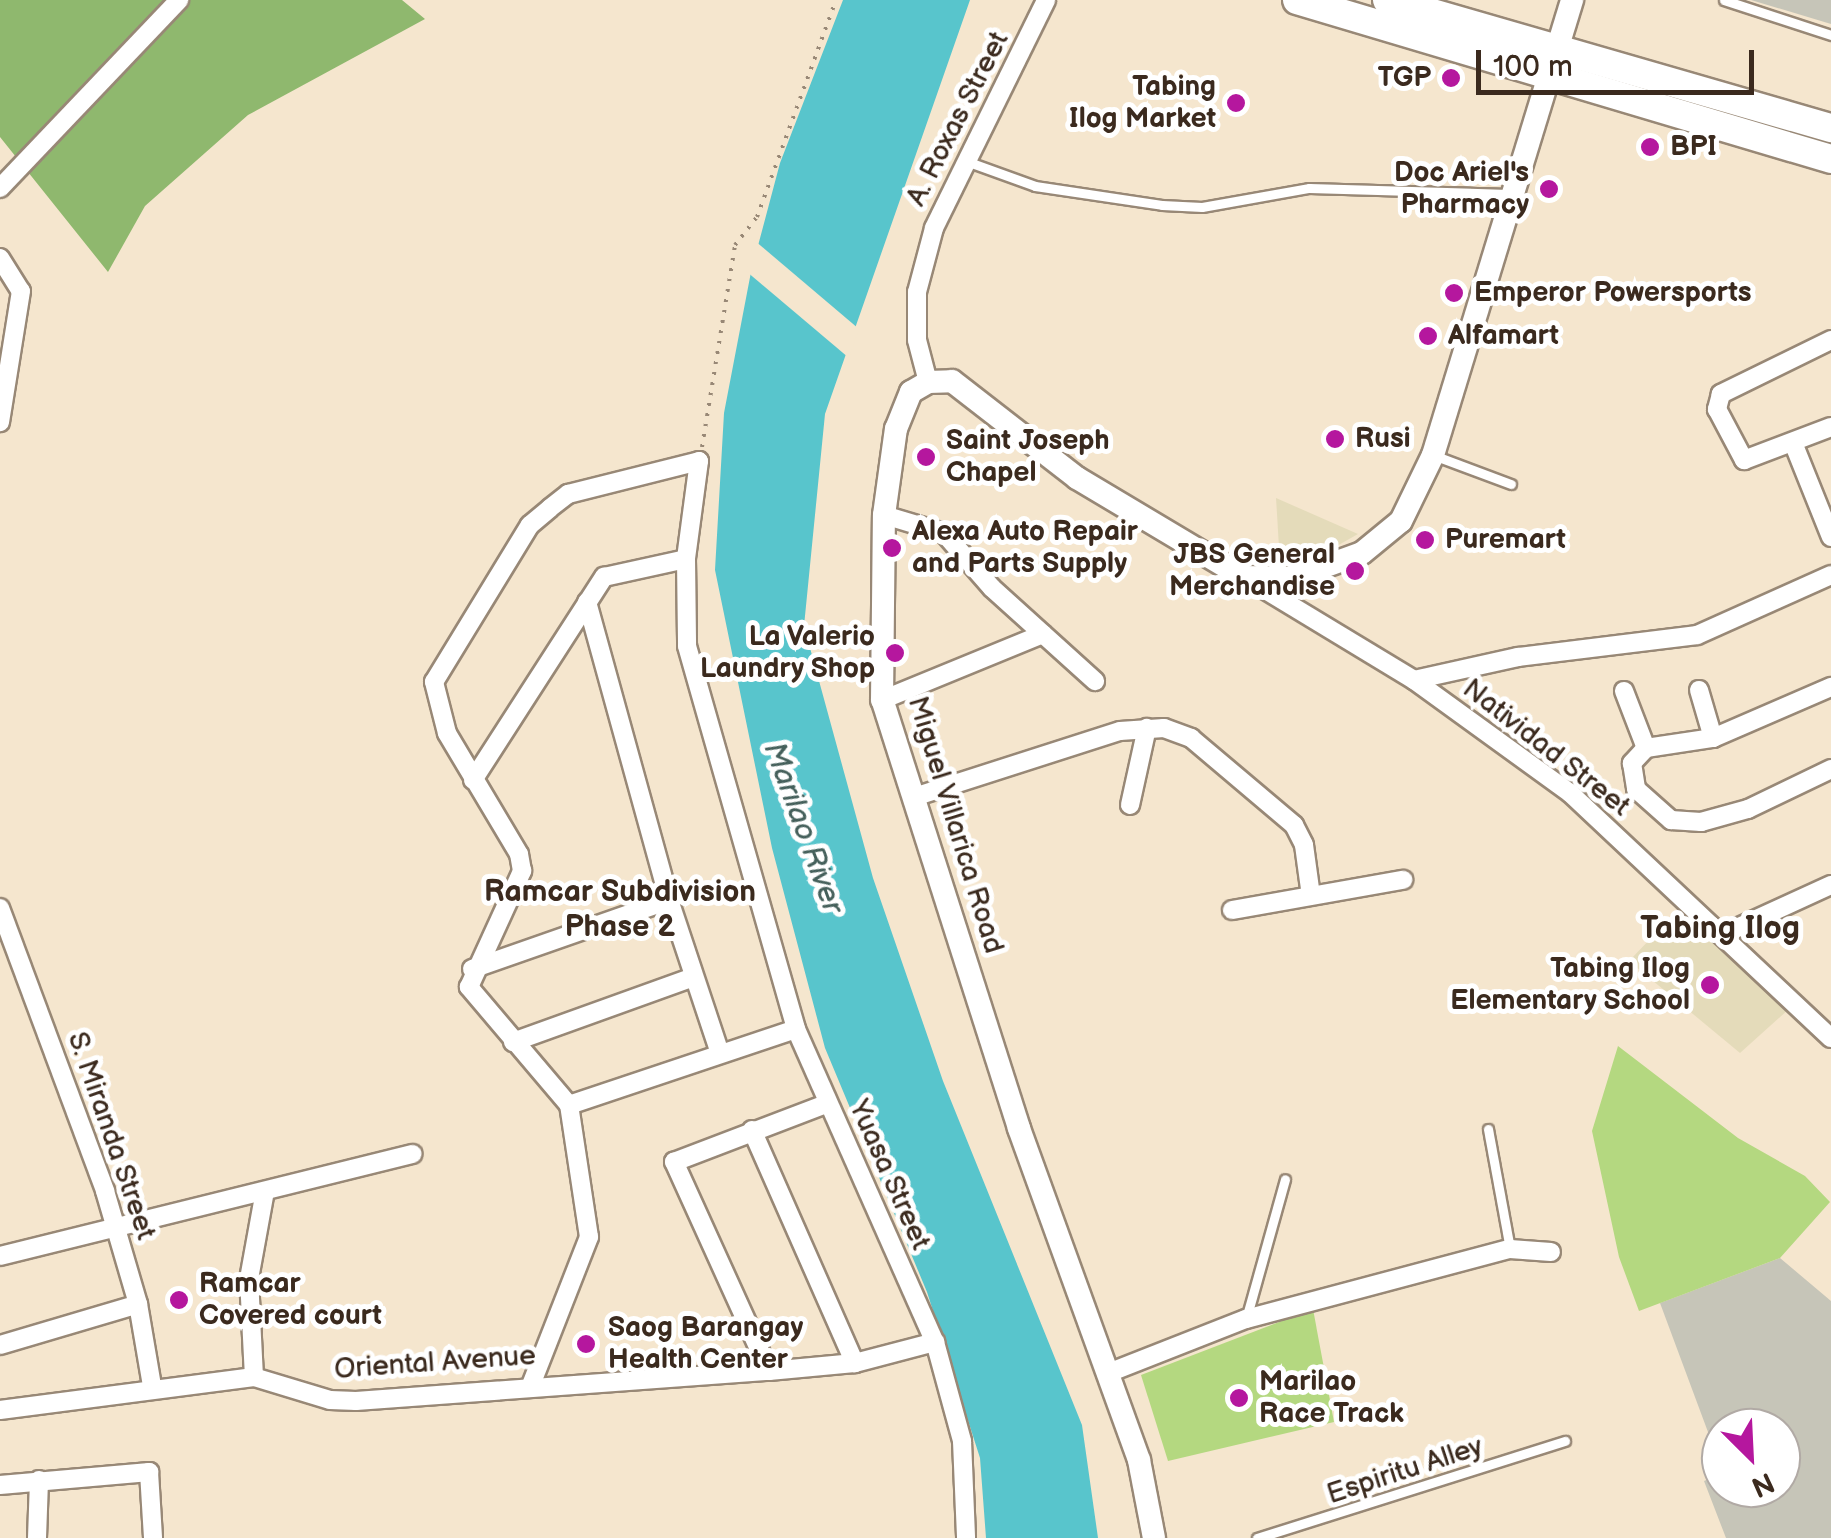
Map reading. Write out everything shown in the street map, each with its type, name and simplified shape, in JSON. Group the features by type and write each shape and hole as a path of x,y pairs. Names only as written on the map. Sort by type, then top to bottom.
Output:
{"highway":[{"path":"1298,0 1831,128"},
{"path":"1386,0 1831,159"}],"main road":[{"path":"928,382 952,381 969,389 1077,478 1244,577 1293,578 1362,553 1401,521 1433,454 1509,194 1572,0"},
{"name":"Miguel Villarica Road","path":"928,382 907,397 896,429 884,515 882,700 1018,1128 1139,1460 1154,1538"}],"street":[{"path":"0,188 179,0"},
{"name":"A. Roxas Street","path":"928,382 917,340 916,292 934,228 1046,0"},
{"path":"0,258 21,291 7,346 0,422"},
{"path":"1831,340 1716,400 1744,460 1794,446 1831,427"},
{"path":"1794,446 1831,537"},
{"path":"531,1385 589,1236 569,1105 478,1004 469,986 472,969 515,897 522,872 520,854 473,780 437,707 434,682 530,525 568,494 699,462"},
{"name":"Yuasa Street","path":"699,462 686,559 687,646 796,1030 934,1342 962,1441 966,1538"},
{"path":"884,515 944,534 1095,681"},
{"path":"473,780 604,577 686,559"},
{"path":"1414,680 1518,657 1697,635 1831,576"},
{"name":"Natividad Street","path":"1244,577 1414,680 1570,794 1726,933 1831,1038"},
{"path":"587,602 669,900 720,1053"},
{"path":"882,700 1043,634"},
{"path":"1831,687 1713,738 1646,748 1632,763 1636,790 1672,820 1701,822 1748,809 1831,769"},
{"path":"1699,690 1713,738"},
{"path":"1624,691 1646,748"},
{"path":"1130,804 1147,728"},
{"path":"914,797 1147,728 1191,738 1294,825 1304,845 1311,896"},
{"path":"1232,910 1402,880"},
{"path":"1726,933 1831,885"},
{"path":"472,969 669,900"},
{"name":"S. Miranda Street","path":"0,908 115,1226 138,1304 152,1386"},
{"path":"513,1042 694,977"},
{"path":"569,1105 796,1030"},
{"path":"769,1371 674,1162 826,1104"},
{"path":"752,1130 855,1363"},
{"path":"0,1256 413,1154"},
{"path":"254,1377 249,1280 265,1191"},
{"path":"1108,1373 1246,1319 1510,1250 1551,1252"},
{"path":"0,1345 138,1304"},
{"name":"Oriental Avenue","path":"0,1410 152,1386 254,1377 330,1400 769,1371 855,1363 934,1342"},
{"path":"0,1485 149,1472 153,1538"},
{"path":"37,1538 39,1480"}],"lane":[{"path":"1724,0 1831,34"},
{"path":"966,160 1035,186 1162,205 1202,206 1309,188 1509,194"},
{"path":"1433,454 1511,484"},
{"path":"1488,1129 1510,1250"},
{"path":"1246,1319 1285,1179"},
{"name":"Espiritu Alley","path":"1258,1538 1565,1441"}],"path":[{"path":"699,462 735,245 757,217 836,0"}],"shaded area":[{"path":"1751,0 1831,0 1831,24"},
{"path":"1276,498 1358,534 1312,560 1280,563"},
{"name":"Tabing Ilog Elementary School","path":"1679,909 1789,1009 1740,1053 1629,961"},
{"path":"1780,1258 1831,1301 1831,1538 1726,1538 1714,1508 1801,1508 1801,1408 1701,1408 1701,1413 1660,1303"}],"green space":[{"path":"0,0 402,0 425,19 248,115 145,206 108,272 0,137"},
{"path":"1618,1046 1738,1138 1805,1176 1830,1202 1780,1258 1639,1311 1619,1257 1592,1131"},
{"name":"Marilao Race Track","path":"1313,1309 1334,1422 1168,1461 1141,1375"}],"water":[{"name":"Marilao River","path":"843,0 970,0 825,414 804,626 873,878 943,1081 1082,1425 1098,1538 986,1538 980,1458 927,1292 825,1048 772,848 715,570 724,413 751,272 780,163"}],"pier":[{"path":"754,240 859,329 849,358 746,271"}],"place":[{"name":"TGP","path":"1451,78"},
{"name":"Tabing Ilog Market","path":"1236,103"},
{"name":"BPI","path":"1650,147"},
{"name":"Doc Ariel's Pharmacy","path":"1549,189"},
{"name":"Emperor Powersports","path":"1454,293"},
{"name":"Alfamart","path":"1428,336"},
{"name":"Rusi","path":"1335,439"},
{"name":"Saint Joseph Chapel","path":"926,457"},
{"name":"Puremart","path":"1425,540"},
{"name":"Alexa Auto Repair and Parts Supply","path":"892,548"},
{"name":"JBS General Merchandise","path":"1355,571"},
{"name":"La Valerio Laundry Shop","path":"895,653"},
{"name":"Tabing Ilog Elementary School","path":"1710,985"},
{"name":"Ramcar Covered court","path":"179,1300"},
{"name":"Saog Barangay Health Center","path":"586,1344"},
{"name":"Marilao Race Track","path":"1239,1398"}],"district":[{"name":"Ramcar Subdivision Phase 2","path":"620,909"},
{"name":"Tabing Ilog","path":"1720,929"}]}
